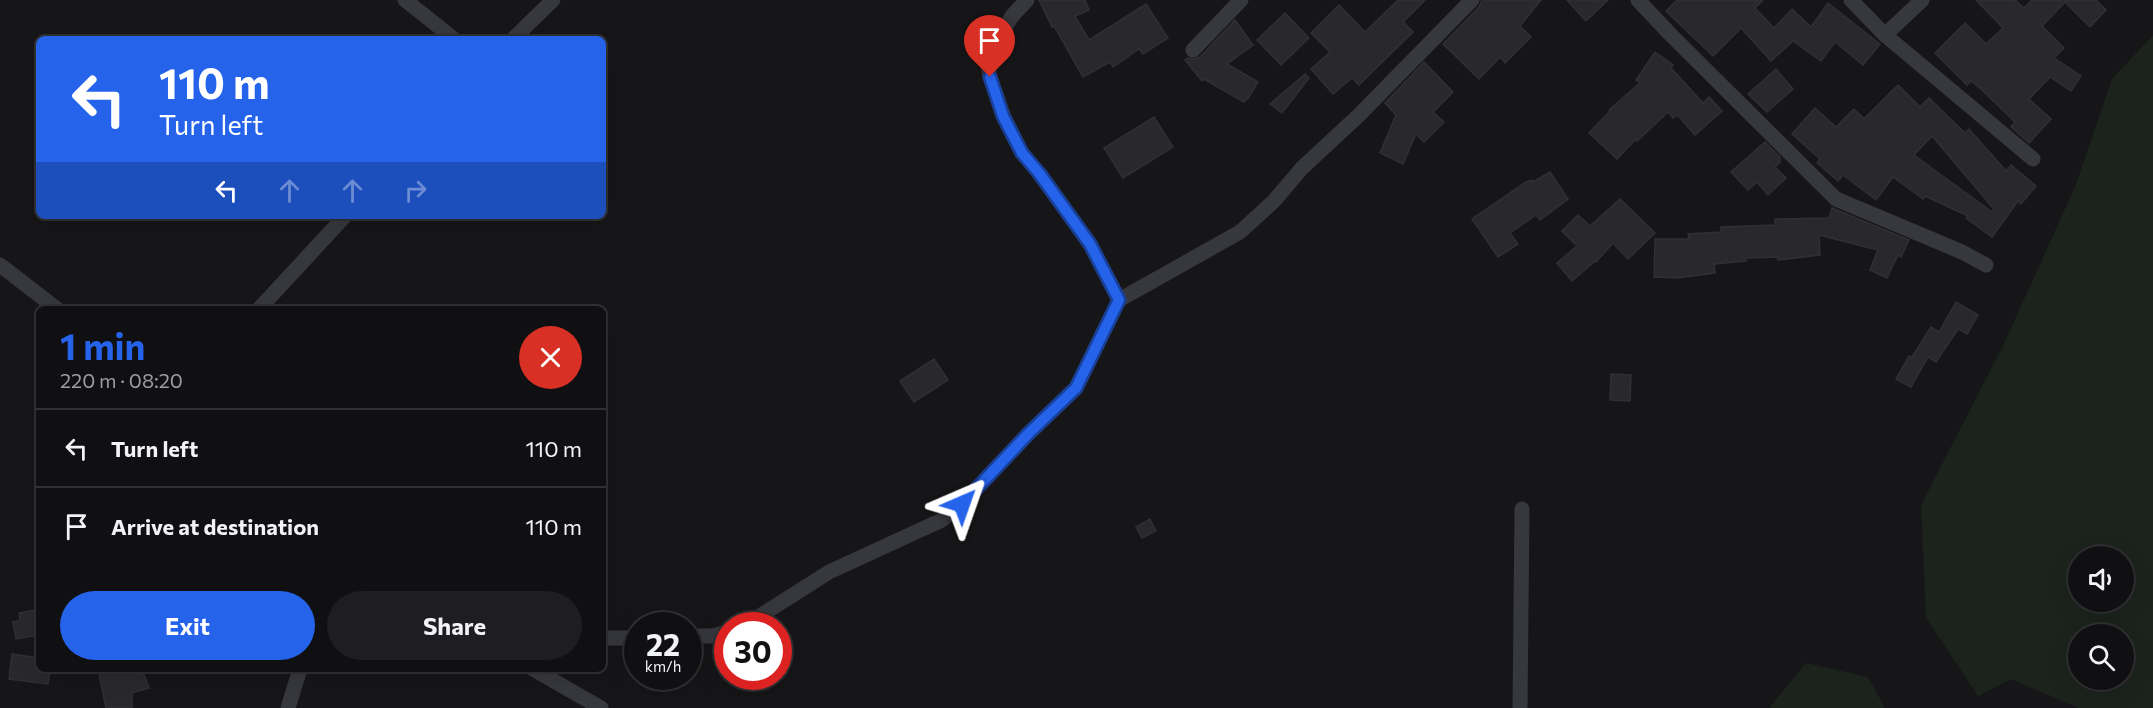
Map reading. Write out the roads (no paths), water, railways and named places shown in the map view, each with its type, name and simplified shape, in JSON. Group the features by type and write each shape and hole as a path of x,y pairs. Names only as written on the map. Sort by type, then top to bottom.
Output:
{"street":[{"path":"405,0 450,36"},
{"path":"516,36 553,0"},
{"path":"1027,0 1012,16 987,59 990,77 1003,116 1022,153 1090,244 1119,300"},
{"path":"1193,50 1241,0"},
{"path":"766,612 829,572 942,520 962,504 1028,434 1076,388 1119,300 1240,231 1274,201 1302,168 1358,116 1472,0"},
{"path":"1638,0 1695,60 1836,199 1962,252 1986,265"},
{"path":"1851,0 1885,35 2033,159"},
{"path":"1885,35 1922,0"},
{"path":"262,306 342,219"},
{"path":"0,264 53,306"},
{"path":"1520,708 1522,509"},
{"path":"606,638 624,638"},
{"path":"288,708 299,672"},
{"path":"538,672 601,708"}]}
